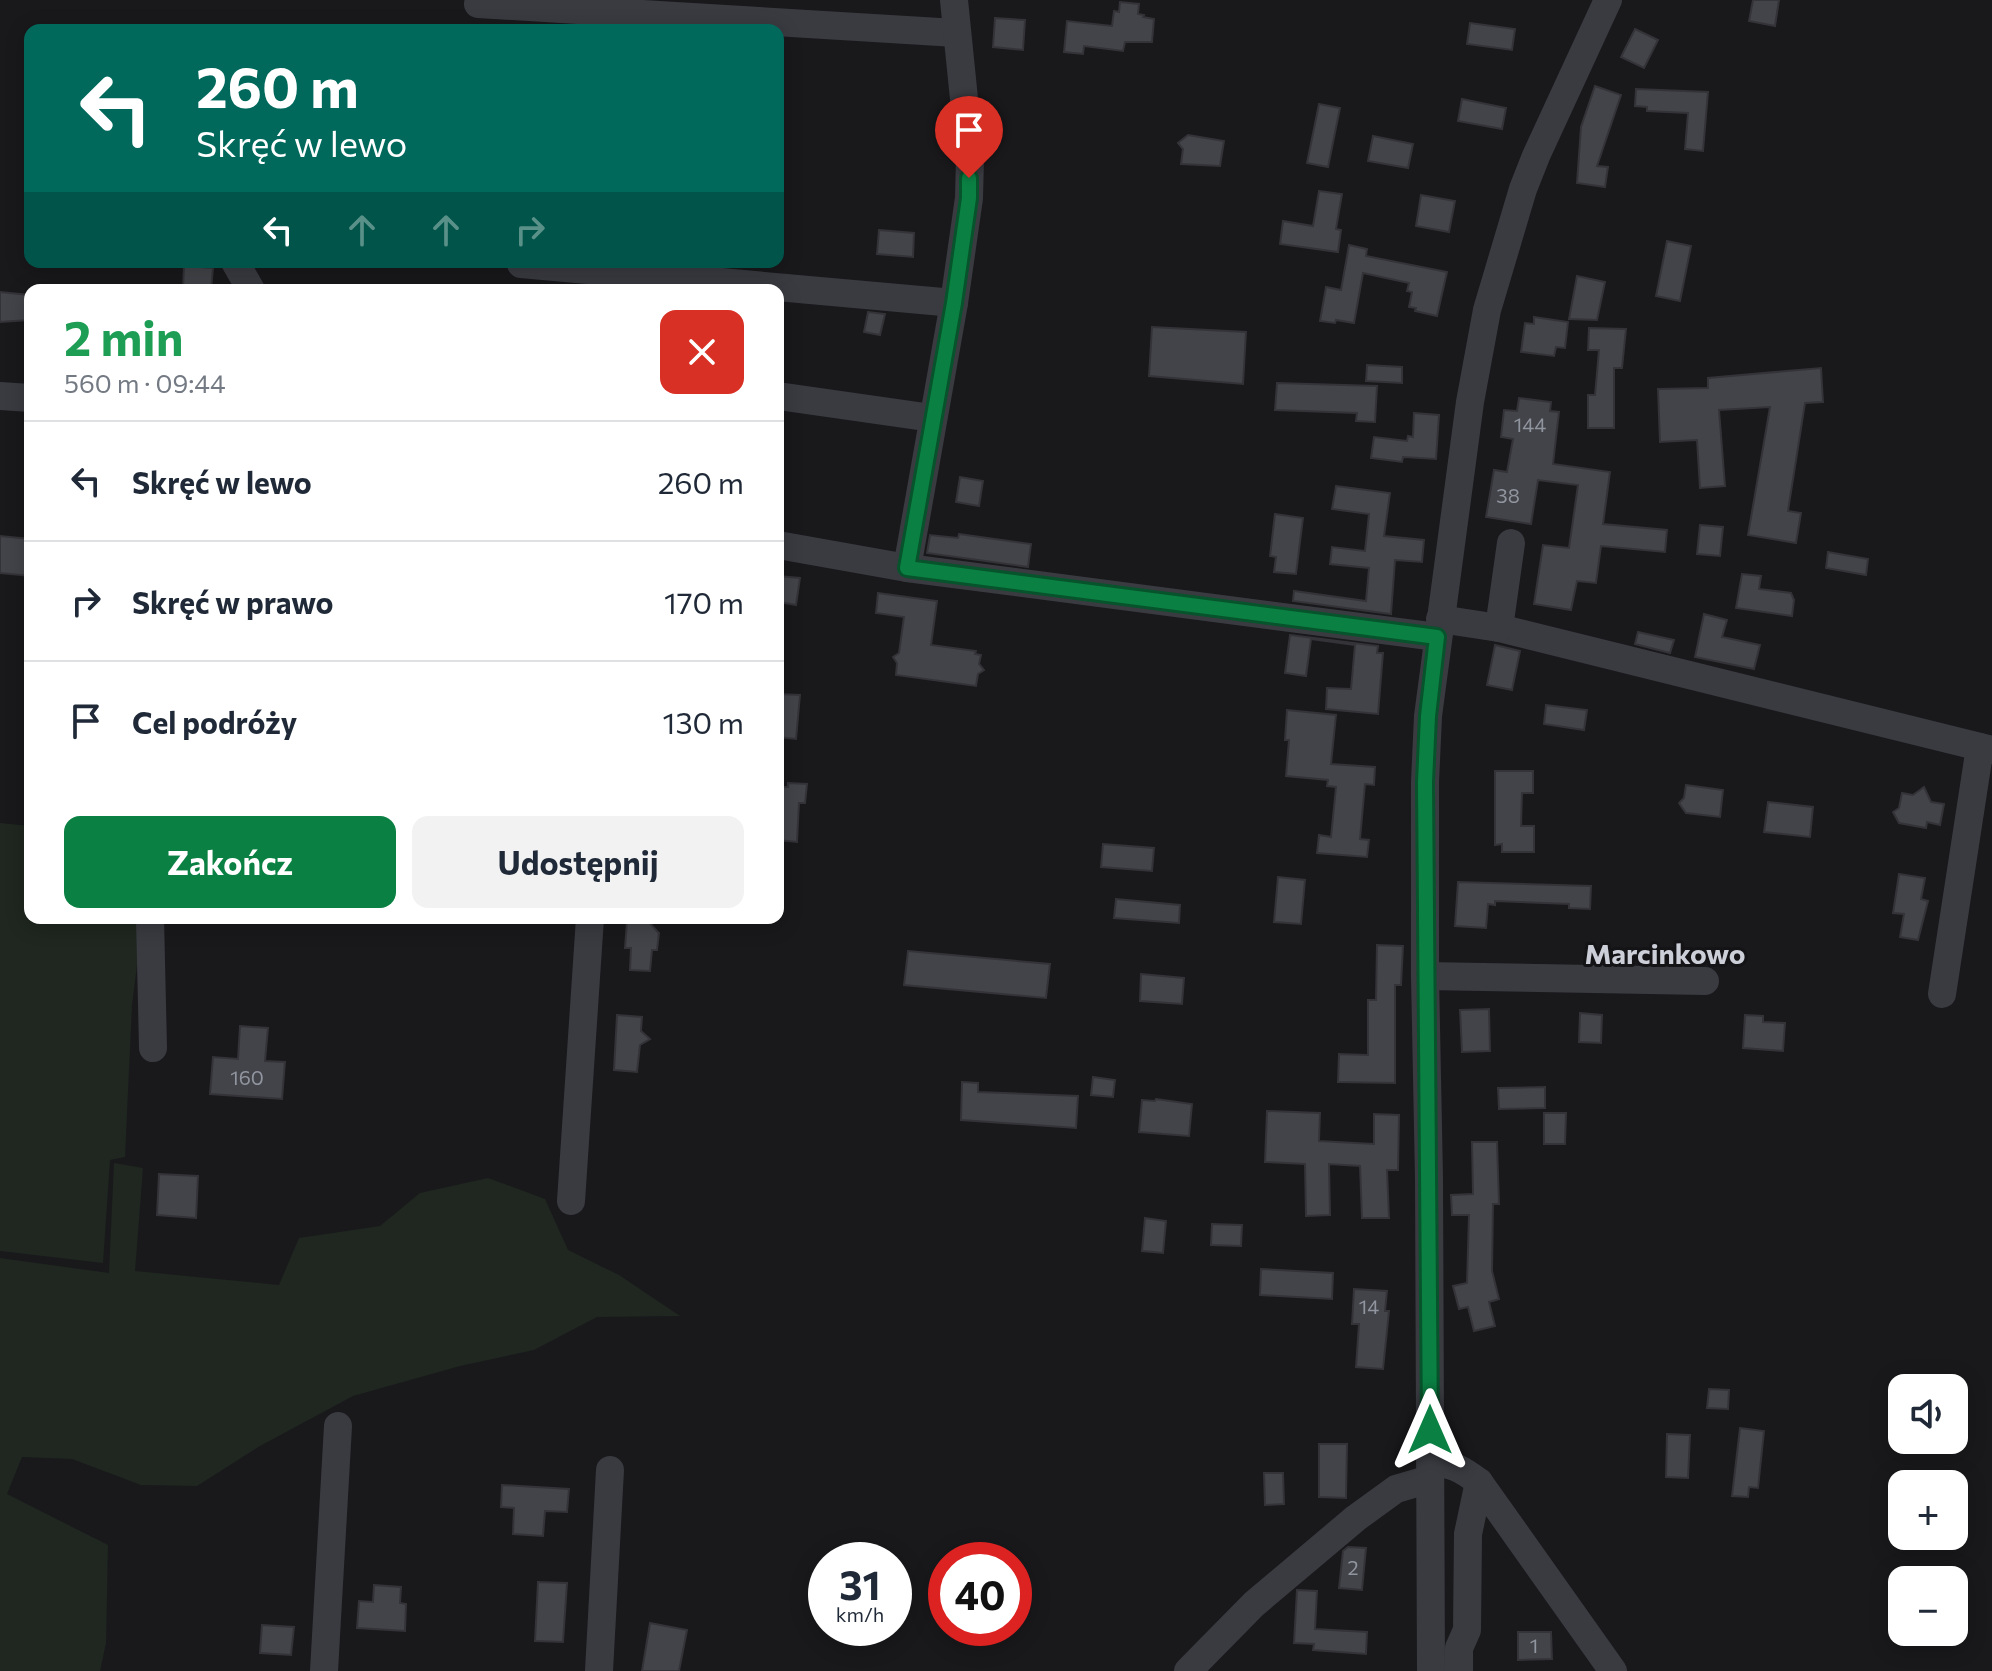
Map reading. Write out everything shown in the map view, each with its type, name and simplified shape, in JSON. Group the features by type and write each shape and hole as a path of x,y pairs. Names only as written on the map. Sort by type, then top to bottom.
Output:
{"street":[{"path":"907,568 954,303 969,198 970,158 954,0"},
{"path":"1431,1671 1425,976 1428,716 1477,355 1499,266 1536,156 1608,0"},
{"path":"478,4 956,33"},
{"path":"565,268 743,284"},
{"path":"784,288 954,303"},
{"path":"0,396 24,398"},
{"path":"784,397 932,418"},
{"path":"1499,628 1511,543"},
{"path":"784,546 907,568 1439,628 1499,628 1986,749 1942,994"},
{"path":"150,924 153,1048"},
{"path":"571,1201 590,924"},
{"path":"1425,976 1705,981"},
{"path":"324,1671 338,1426"},
{"path":"1188,1671 1254,1604 1356,1518 1396,1489 1448,1463 1461,1468 1479,1482 1613,1671"},
{"path":"599,1671 610,1470"},
{"path":"1459,1671 1459,1648 1467,1630 1468,1534 1479,1482"}],"shaded area":[{"path":"0,823 24,825 24,924 142,924 132,1005 125,1157 110,1160 103,1263 0,1251"},
{"path":"114,1163 143,1168 135,1271 279,1285 299,1238 380,1226 420,1193 488,1178 545,1199 568,1250 619,1275 680,1316 597,1317 534,1350 460,1366 353,1396 260,1446 197,1486 141,1485 72,1459 22,1457 7,1494 108,1545 106,1643 100,1671 0,1671 0,1258 109,1273"}],"building":[{"path":"1753,0 1779,0 1775,26 1749,21"},
{"path":"1120,2 1139,4 1138,14 1154,19 1152,42 1125,42 1123,51 1084,46 1083,54 1064,52 1067,21 1112,26 1114,11 1119,12"},
{"path":"995,18 1025,20 1023,50 993,47"},
{"path":"1470,23 1515,29 1512,50 1467,44"},
{"path":"1635,29 1658,40 1644,68 1621,57"},
{"path":"1595,86 1621,95 1597,166 1608,167 1605,187 1577,183 1581,127"},
{"path":"1636,89 1708,92 1703,151 1685,149 1688,113 1647,111 1647,107 1635,106"},
{"path":"1462,99 1506,108 1502,129 1458,121"},
{"path":"1319,104 1340,108 1328,167 1307,163"},
{"path":"1188,135 1224,141 1220,166 1181,164 1183,149 1178,143"},
{"path":"1373,136 1413,144 1408,168 1368,161"},
{"path":"1319,191 1342,194 1336,229 1341,230 1338,252 1280,244 1283,221 1313,226"},
{"path":"1421,195 1455,201 1449,232 1416,226"},
{"path":"879,230 914,233 913,257 877,254"},
{"path":"1667,241 1691,246 1680,301 1656,296"},
{"path":"1349,245 1367,249 1366,256 1447,272 1437,316 1409,307 1412,292 1407,291 1409,283 1363,273 1354,323 1320,321 1326,287 1341,290"},
{"path":"184,268 213,268 212,284 183,284"},
{"path":"1577,276 1605,282 1597,320 1569,319"},
{"path":"0,292 24,294 24,320 0,322"},
{"path":"868,312 885,314 880,335 864,332"},
{"path":"1534,317 1568,322 1565,348 1556,347 1554,356 1521,352 1525,323 1534,324"},
{"path":"1152,327 1246,332 1243,384 1149,376"},
{"path":"1589,328 1626,329 1622,368 1614,368 1614,428 1588,428 1588,395 1595,395 1599,350 1588,350"},
{"path":"1367,365 1402,367 1402,383 1366,381"},
{"path":"1821,368 1823,402 1805,403 1788,511 1801,513 1796,543 1748,535 1770,407 1719,410 1725,486 1700,488 1697,440 1660,442 1658,389 1708,388 1708,378"},
{"path":"1277,383 1377,386 1375,422 1356,421 1357,413 1275,410"},
{"path":"1519,398 1551,402 1550,411 1559,412 1553,464 1610,472 1603,524 1667,530 1665,552 1601,546 1596,583 1577,581 1571,610 1534,604 1543,545 1569,548 1578,485 1538,480 1531,524 1486,517 1494,470 1507,472 1513,439 1501,437 1504,410 1517,411"},
{"path":"1414,413 1439,415 1436,459 1403,457 1402,462 1371,458 1374,437 1407,441 1408,436 1413,437"},
{"path":"960,477 983,481 979,506 956,502"},
{"path":"1336,486 1390,493 1384,536 1424,540 1422,562 1395,560 1391,614 1293,601 1294,591 1366,601 1369,568 1330,564 1332,547 1365,551 1369,514 1332,509"},
{"path":"1275,514 1303,518 1296,574 1274,572 1276,557 1270,556"},
{"path":"1700,525 1723,527 1720,556 1697,554"},
{"path":"959,534 1031,544 1028,567 927,553 930,535 958,538"},
{"path":"0,536 24,538 24,575 0,573"},
{"path":"1828,552 1868,559 1866,575 1826,568"},
{"path":"1742,574 1761,576 1759,589 1791,593 1794,600 1792,616 1736,608"},
{"path":"784,577 800,578 796,605 784,603"},
{"path":"878,593 937,601 931,645 976,651 975,654 981,655 979,664 984,670 978,674 976,686 896,675 897,663 893,657 899,653 904,617 876,613"},
{"path":"1704,614 1727,620 1722,637 1760,645 1754,669 1695,657"},
{"path":"1638,632 1674,640 1670,653 1635,644"},
{"path":"1290,635 1378,646 1377,653 1383,653 1378,714 1326,709 1327,688 1351,689 1355,645 1311,639 1306,676 1285,673"},
{"path":"1495,645 1520,651 1512,690 1487,685"},
{"path":"784,694 800,695 796,739 784,738"},
{"path":"1546,705 1587,710 1584,730 1544,724"},
{"path":"1287,710 1336,715 1331,764 1375,767 1374,785 1365,784 1360,839 1369,840 1367,857 1317,853 1319,835 1331,837 1336,787 1327,786 1328,780 1286,776 1289,740 1285,740"},
{"path":"1495,771 1533,771 1533,793 1522,793 1521,826 1534,826 1534,852 1502,852 1502,844 1495,845"},
{"path":"788,783 807,784 805,803 799,803 797,842 784,841 784,787 788,787"},
{"path":"1686,785 1723,790 1720,817 1686,813 1679,803 1684,798"},
{"path":"1924,787 1931,802 1944,804 1940,825 1927,822 1926,828 1899,823 1893,812 1899,808 1902,793 1913,795"},
{"path":"1768,802 1813,807 1810,837 1764,832"},
{"path":"1103,844 1154,848 1152,871 1101,867"},
{"path":"1899,874 1925,878 1921,899 1928,901 1918,940 1900,937 1904,914 1893,913"},
{"path":"1278,877 1305,880 1301,924 1274,922"},
{"path":"1458,882 1591,886 1590,909 1569,908 1569,904 1495,901 1495,905 1488,904 1486,928 1455,926"},
{"path":"1116,899 1180,905 1179,923 1114,918"},
{"path":"627,924 651,924 659,933 657,950 652,950 650,971 630,970 631,948 625,948"},
{"path":"1377,945 1403,946 1401,985 1395,985 1395,1083 1338,1082 1339,1054 1368,1055 1368,1000 1376,1000"},
{"path":"908,951 1050,964 1046,998 904,985"},
{"path":"1141,974 1184,978 1182,1004 1140,1001"},
{"path":"1489,1009 1490,1051 1462,1052 1460,1010"},
{"path":"1580,1013 1602,1015 1601,1043 1579,1042"},
{"path":"617,1015 642,1017 641,1031 650,1039 640,1045 637,1072 614,1070"},
{"path":"1745,1015 1763,1016 1763,1022 1785,1023 1783,1051 1743,1048"},
{"path":"240,1026 268,1028 265,1061 285,1062 282,1099 210,1094 213,1057 238,1059"},
{"path":"1093,1077 1115,1080 1113,1097 1091,1095"},
{"path":"962,1082 978,1083 978,1092 1078,1096 1076,1128 961,1120"},
{"path":"1545,1087 1545,1108 1499,1109 1498,1088"},
{"path":"1142,1100 1192,1104 1189,1136 1139,1132"},
{"path":"1267,1111 1320,1113 1319,1141 1374,1144 1374,1114 1399,1115 1398,1170 1387,1170 1389,1218 1362,1218 1360,1166 1329,1164 1330,1215 1306,1216 1305,1164 1265,1162"},
{"path":"1544,1113 1566,1113 1565,1144 1544,1144"},
{"path":"1472,1142 1497,1142 1499,1204 1493,1204 1492,1271 1499,1299 1489,1302 1495,1326 1474,1331 1468,1307 1459,1309 1453,1286 1467,1283 1469,1215 1452,1215 1451,1195 1473,1194"},
{"path":"159,1174 198,1176 196,1218 157,1215"},
{"path":"1145,1218 1166,1221 1163,1253 1142,1251"},
{"path":"1212,1224 1242,1225 1241,1246 1211,1245"},
{"path":"1261,1269 1333,1273 1332,1299 1260,1295"},
{"path":"1354,1289 1387,1291 1385,1311 1389,1311 1383,1369 1356,1367 1359,1324 1352,1324"},
{"path":"1709,1389 1729,1390 1728,1409 1707,1408"},
{"path":"1740,1428 1764,1431 1758,1488 1749,1487 1748,1497 1732,1496"},
{"path":"1667,1434 1690,1435 1688,1478 1666,1477"},
{"path":"1319,1444 1347,1444 1346,1498 1319,1497"},
{"path":"1264,1473 1283,1473 1284,1504 1265,1505"},
{"path":"502,1485 569,1489 567,1512 545,1511 543,1536 513,1534 514,1508 501,1507"},
{"path":"1348,1547 1366,1548 1362,1590 1339,1588 1343,1551"},
{"path":"538,1582 567,1583 563,1642 535,1641"},
{"path":"374,1585 401,1587 400,1603 406,1604 405,1631 357,1628 359,1601 373,1602"},
{"path":"1297,1590 1317,1591 1315,1629 1367,1632 1366,1654 1313,1650 1314,1644 1294,1643"},
{"path":"650,1623 687,1630 679,1671 642,1671"},
{"path":"262,1625 294,1627 291,1655 260,1653"},
{"path":"1518,1632 1551,1632 1552,1659 1518,1660"}],"district":[{"name":"Marcinkowo","path":"1665,954"}],"route":[{"path":"969,178 954,303 907,568 1437,637 1428,716 1425,782 1430,1430"}]}
